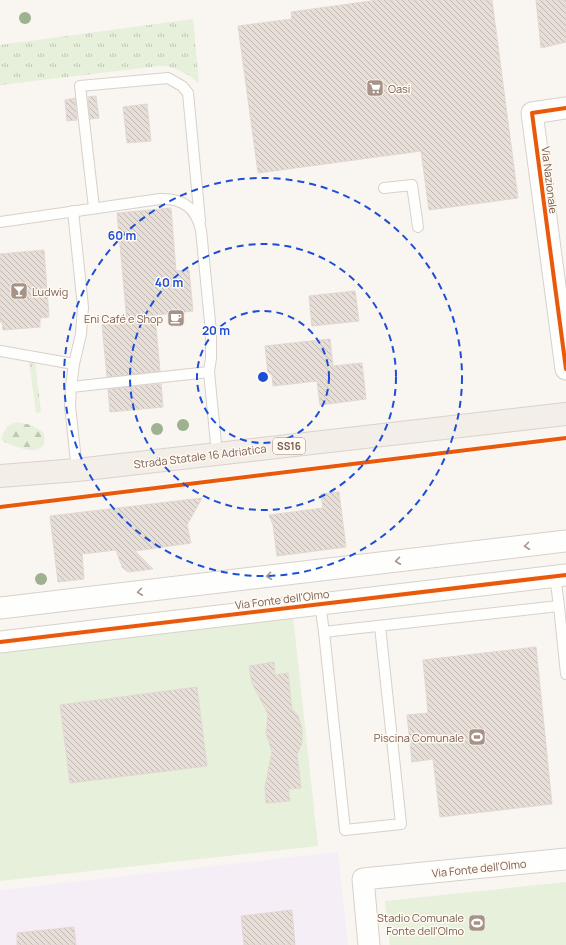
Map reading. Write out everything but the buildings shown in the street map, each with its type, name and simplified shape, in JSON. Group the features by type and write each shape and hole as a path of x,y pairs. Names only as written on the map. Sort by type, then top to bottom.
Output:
{"main road":[{"name":"Strada Statale 16 Adriatica","path":"4,474 77,470 566,414"}],"street":[{"name":"Via Nazionale","path":"566,108 532,113 566,369"},
{"path":"0,608 566,541"},
{"name":"Via Fonte dell'Olmo","path":"0,642 561,575"},
{"name":"Via Fonte dell'Olmo","path":"370,945 362,879 566,859"}],"lane":[{"path":"94,208 80,86 168,78 182,86 188,93 211,332 211,358 209,372 217,454"},
{"path":"384,188 412,185 418,227"},
{"path":"0,222 168,199 179,201 191,209 199,222 201,230"},
{"path":"73,211 83,307 81,334 74,364 70,406 77,470"},
{"path":"0,352 74,364"},
{"path":"71,387 209,372"},
{"path":"561,575 559,606 566,674"},
{"path":"320,604 345,830 401,824 380,626"},
{"path":"324,632 559,606"}],"shaded area":[{"path":"338,852 348,945 0,945 0,890"}],"green space":[{"path":"193,19 199,83 176,69 160,66 0,85 0,45"},
{"path":"29,360 35,360 41,412 36,413"},
{"path":"17,422 31,425 43,432 44,441 42,447 37,450 30,450 14,446 1,440 6,428"},
{"path":"293,616 318,846 0,881 0,648"},
{"name":"Stadio Comunale Fonte dell'Olmo","path":"566,882 566,945 390,945 385,901"}],"cycle path":[{"path":"566,108 532,113 566,369"},
{"path":"0,507 566,438"},
{"path":"0,642 566,575"}],"place":[{"name":"Oasi","path":"375,88"},
{"name":"Ludwig","path":"19,291"},
{"name":"Eni Café e Shop","path":"176,318"},
{"name":"Piscina Comunale","path":"477,737"},
{"name":"Stadio Comunale Fonte dell'Olmo","path":"477,923"}]}
